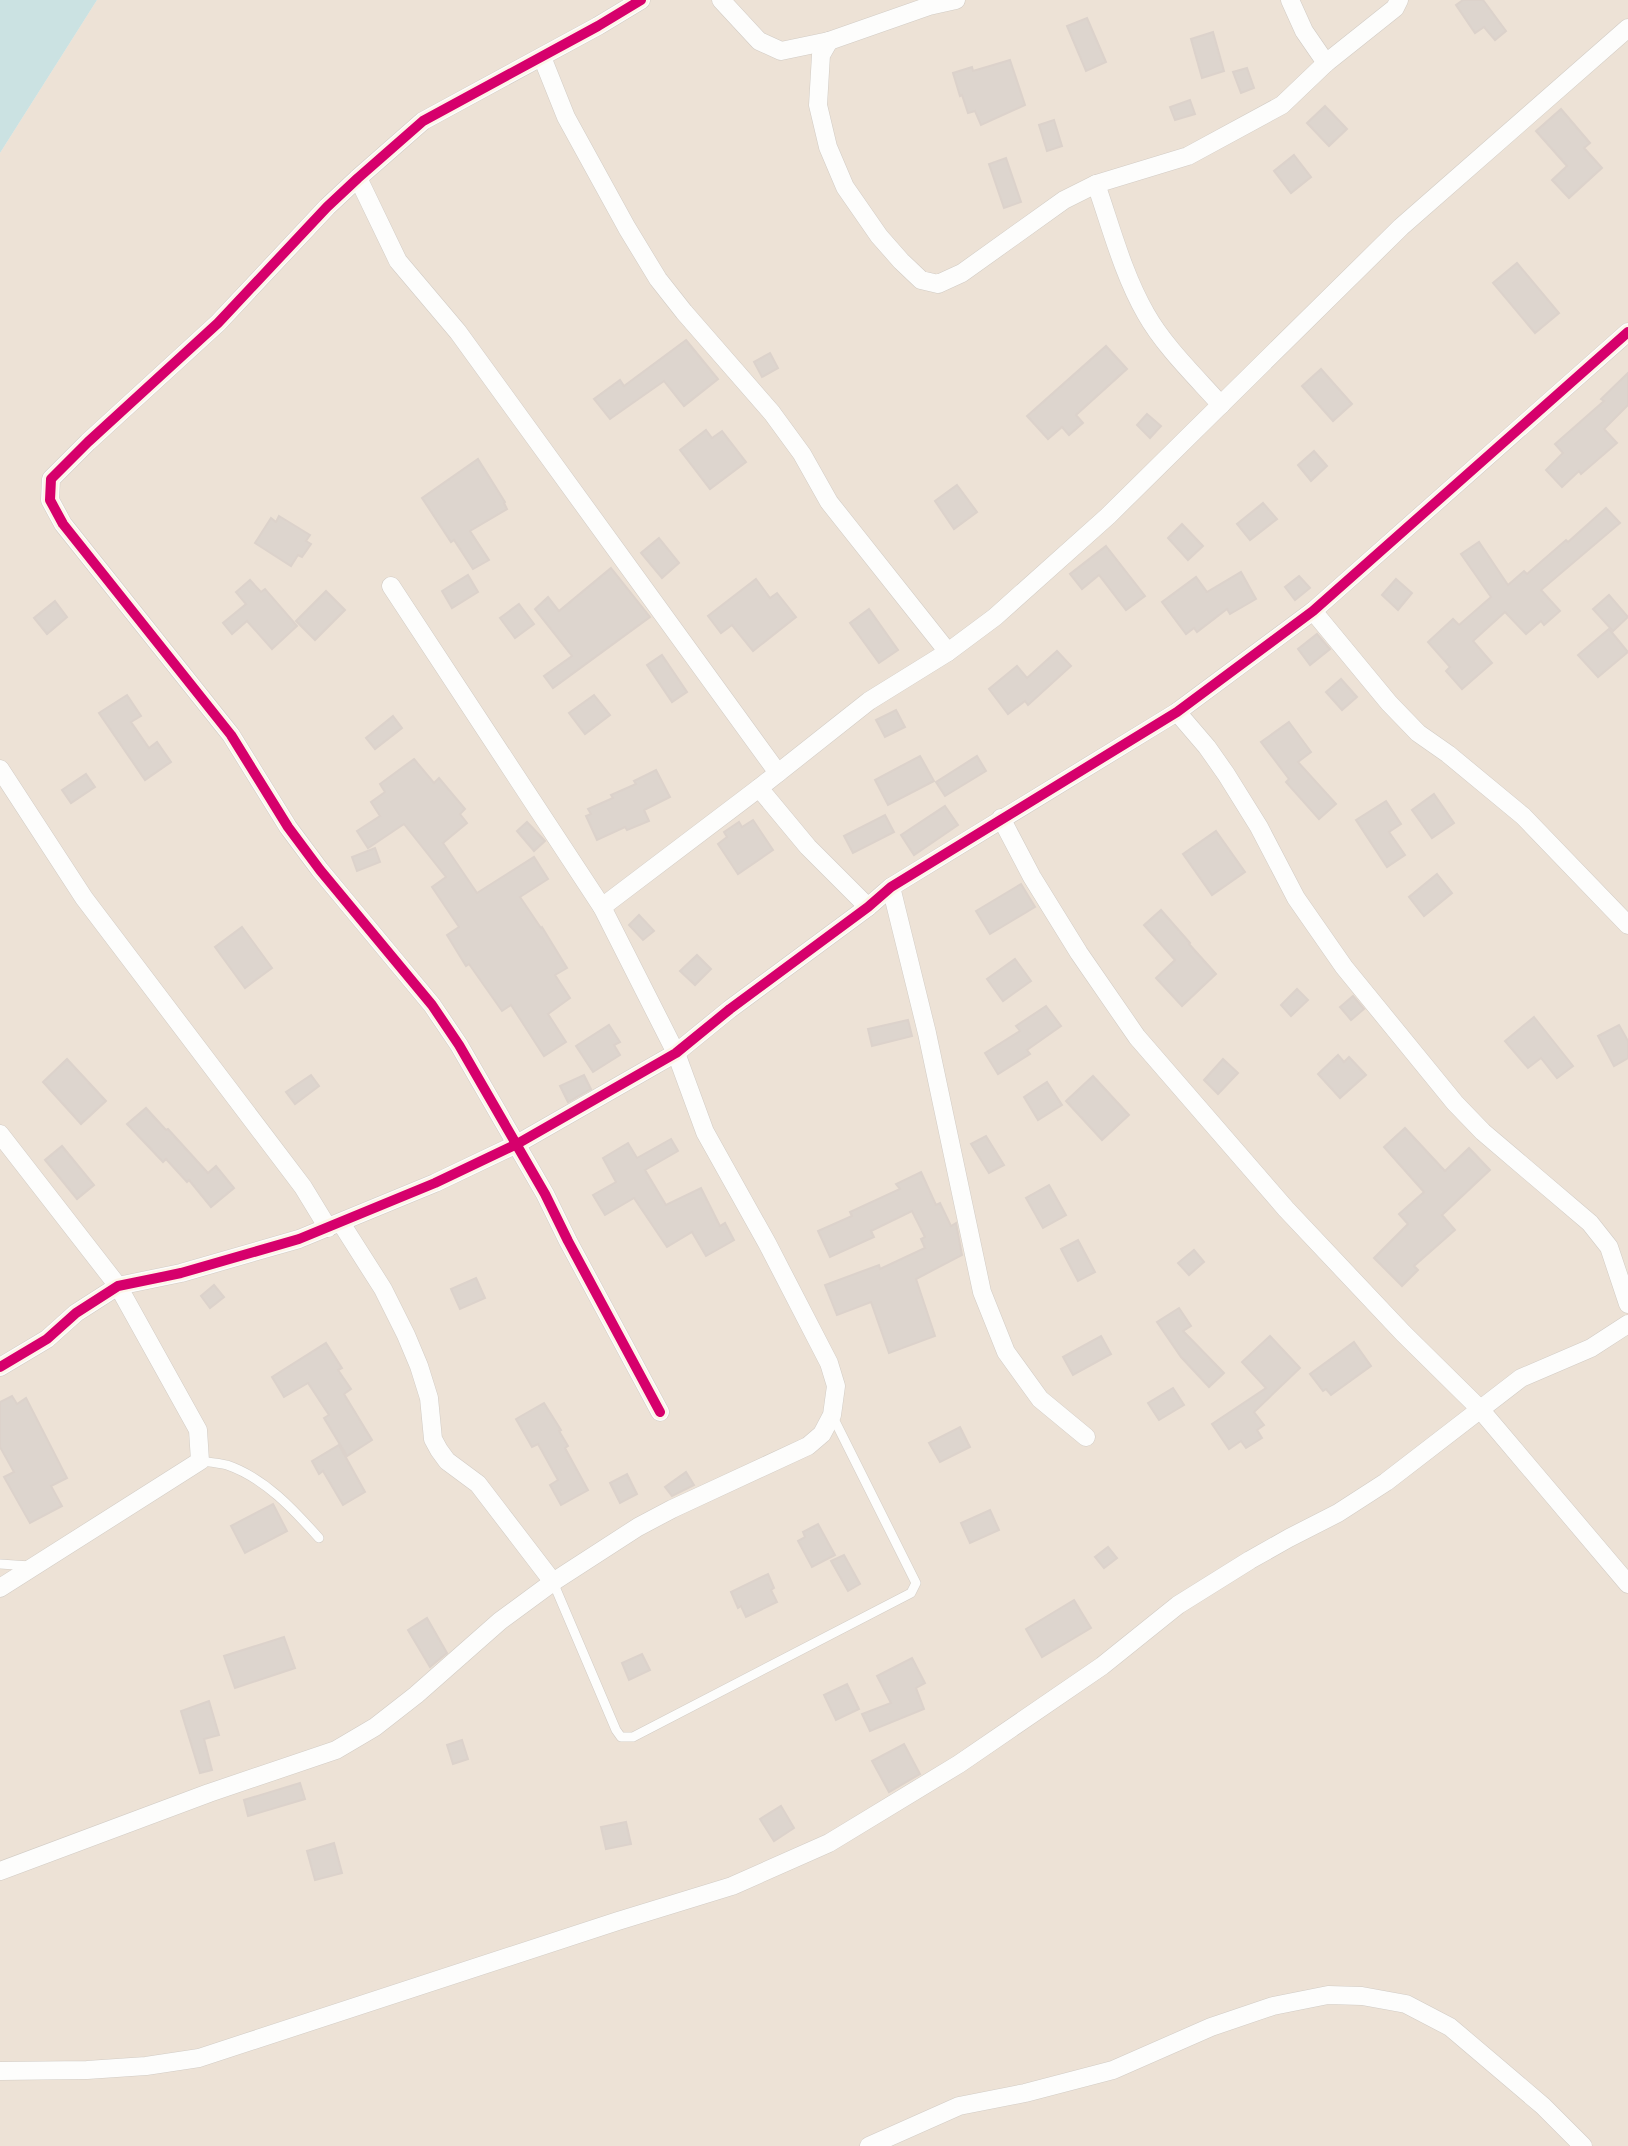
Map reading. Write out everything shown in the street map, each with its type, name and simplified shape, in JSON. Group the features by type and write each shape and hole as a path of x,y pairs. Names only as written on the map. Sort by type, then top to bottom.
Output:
{"street":[{"path":"641,0 423,121 327,207 218,323 51,479 50,500 63,524 231,735 288,827 320,870 432,1005 459,1045 517,1144 660,1412"},
{"path":"722,0 759,40 780,51 829,41 929,6 956,0"},
{"path":"1290,0 1304,31 1326,63"},
{"path":"829,41 821,55 818,105 828,147 845,187 879,236 901,261 921,280 938,284 962,273 1064,200 1096,184 1188,156 1282,105 1326,63 1395,8 1399,0"},
{"path":"602,907 869,702 948,652 995,617 1108,516 1401,227 1628,28"},
{"path":"542,57 566,117 626,228 658,279 772,413 802,454 829,502 948,652"},
{"path":"358,178 398,261 458,332 778,773"},
{"path":"1096,184 1133,289 1147,316 1220,405"},
{"path":"0,1367 47,1339 76,1313 118,1286 181,1273 299,1239 335,1225 435,1183 517,1144 676,1053 891,887 1177,712 1313,611 1628,332"},
{"path":"0,1871 209,1793 336,1750 375,1727 416,1695 500,1621 553,1582 638,1527 808,1446 822,1434 832,1415 836,1386 829,1363 767,1243 705,1132 676,1053 602,907 391,586"},
{"path":"1313,611 1389,703 1418,733 1448,754 1522,816 1628,925"},
{"path":"1177,712 1226,774 1259,827 1296,898 1344,967 1483,1132 1590,1223 1609,1247 1628,1304"},
{"path":"0,769 84,898 303,1188 335,1225 383,1289 407,1335 419,1366 429,1398 433,1439 439,1450 447,1461 478,1484 553,1582"},
{"path":"759,788 808,847 868,907"},
{"path":"1001,818 1032,877 1079,953 1137,1037 1286,1209 1403,1333 1479,1408 1625,1573"},
{"path":"891,887 927,1033 982,1292 1006,1352 1040,1399 1086,1437"},
{"path":"0,1134 118,1286 198,1430 200,1461 0,1588"},
{"path":"0,2071 134,2067 199,2058 732,1886 829,1843 959,1764 1102,1666 1178,1605 1289,1538 1338,1513 1386,1482 1521,1378 1591,1348 1628,1324"},
{"path":"869,2146 959,2106 1025,2093 1113,2070 1211,2027 1273,2006 1328,1995 1362,1996 1406,2004 1450,2027 1543,2106 1583,2146"}],"lane":[{"path":"553,1582 621,1737 633,1737 911,1593 916,1583 832,1415"},
{"path":"200,1461 227,1465 261,1483 288,1504 319,1538"},
{"path":"0,1564 35,1566"}],"shaded area":[{"path":"97,0 1628,0 1628,2146 0,2146 0,153"}],"water":[{"path":"0,0 97,0 0,153"}],"building":[{"path":"1463,0 1483,0 1506,31 1495,40 1484,27 1475,33 1456,5"},
{"path":"1087,18 1106,62 1086,71 1067,26"},
{"path":"1213,32 1224,71 1202,78 1191,39"},
{"path":"1010,60 1025,105 981,125 975,111 968,113 953,73 972,67 973,71"},
{"path":"1247,68 1254,88 1241,93 1233,72"},
{"path":"1190,100 1195,114 1175,120 1170,107"},
{"path":"1325,106 1347,129 1329,146 1307,123"},
{"path":"1561,109 1590,143 1584,148 1602,168 1569,198 1552,180 1567,166 1536,131"},
{"path":"1054,120 1062,146 1047,151 1039,125"},
{"path":"1294,155 1311,177 1291,193 1274,171"},
{"path":"1006,158 1021,202 1004,208 989,164"},
{"path":"1517,263 1559,313 1535,333 1493,283"},
{"path":"686,340 718,379 684,406 664,381 610,419 594,399 620,380 624,386"},
{"path":"1106,346 1127,369 1076,415 1083,423 1069,435 1062,427 1048,439 1027,416"},
{"path":"770,353 778,368 762,377 754,362"},
{"path":"1321,369 1352,404 1333,421 1302,386"},
{"path":"1628,373 1628,405 1604,429 1617,443 1562,487 1546,470 1563,453 1555,444 1604,401 1601,399"},
{"path":"1147,414 1161,426 1150,438 1137,425"},
{"path":"706,430 712,438 722,431 746,462 710,489 680,450"},
{"path":"1314,451 1327,466 1311,481 1298,465"},
{"path":"478,459 507,509 470,531 489,560 473,569 454,540 451,542 422,498"},
{"path":"957,485 977,512 954,529 935,501"},
{"path":"1263,503 1277,519 1250,540 1237,524"},
{"path":"1606,508 1620,523 1541,590 1560,611 1544,625 1541,621 1526,634 1505,612 1473,641 1492,663 1462,689 1446,671 1450,667 1428,642 1453,619 1459,625 1491,597 1461,554 1479,542 1508,585 1524,571 1527,574 1566,540 1568,542"},
{"path":"279,516 310,535 306,541 311,544 302,557 298,555 291,566 255,543 271,518 276,522"},
{"path":"1182,524 1203,546 1188,560 1168,538"},
{"path":"659,538 679,563 662,578 641,553"},
{"path":"1106,546 1145,596 1126,610 1099,575 1082,589 1070,574"},
{"path":"611,568 650,617 553,688 544,676 572,656 535,609 548,597 559,611"},
{"path":"1241,572 1256,599 1230,614 1227,609 1197,632 1194,628 1186,634 1162,602 1196,577 1207,592"},
{"path":"468,575 478,592 452,608 442,591"},
{"path":"1299,576 1310,588 1295,600 1285,587"},
{"path":"756,579 770,598 777,593 796,617 753,651 732,625 721,633 708,616"},
{"path":"1396,579 1412,593 1398,610 1382,595"},
{"path":"250,580 261,592 265,589 297,626 272,649 247,621 232,634 223,623 246,604 236,592"},
{"path":"326,591 345,610 315,640 296,621"},
{"path":"1609,595 1628,617 1613,631 1593,609"},
{"path":"55,601 67,617 47,634 34,618"},
{"path":"519,604 534,624 515,638 500,618"},
{"path":"869,609 898,650 879,663 850,623"},
{"path":"1609,629 1628,652 1598,677 1578,655"},
{"path":"1317,634 1330,649 1310,665 1298,649"},
{"path":"1057,651 1071,666 1028,705 1025,701 1008,714 989,689 1017,666 1027,678"},
{"path":"662,655 687,692 672,702 647,665"},
{"path":"1341,679 1357,697 1342,710 1326,692"},
{"path":"127,695 141,716 131,722 149,748 157,742 171,762 145,780 99,713"},
{"path":"594,695 610,715 585,734 569,713"},
{"path":"896,710 905,727 885,737 876,720"},
{"path":"393,716 402,728 375,749 366,738"},
{"path":"1289,722 1311,752 1298,762 1336,804 1319,819 1286,782 1289,779 1261,742"},
{"path":"920,756 934,781 888,805 875,780"},
{"path":"977,756 986,771 945,796 936,782"},
{"path":"414,759 434,783 439,778 465,809 460,814 467,823 443,843 477,893 534,857 548,879 520,897 567,968 555,975 570,998 548,1014 566,1042 544,1056 511,1005 502,1011 469,964 466,966 447,935 459,927 432,887 446,877 404,824 368,848 357,831 380,816 371,802 385,792 380,784"},
{"path":"656,770 670,797 644,810 649,821 627,830 625,827 597,840 586,816 591,814 588,809 613,798 611,795 636,784 634,781"},
{"path":"86,774 95,787 71,803 62,790"},
{"path":"1434,794 1454,823 1432,838 1412,810"},
{"path":"1386,801 1401,824 1389,832 1405,855 1387,867 1356,820"},
{"path":"945,806 958,825 914,855 901,835"},
{"path":"885,815 894,832 853,853 844,836"},
{"path":"753,820 773,850 738,874 718,844 727,837 724,832 739,822 742,827"},
{"path":"527,822 545,841 534,851 517,831"},
{"path":"1216,831 1245,872 1212,895 1183,854"},
{"path":"375,848 380,862 357,871 352,857"},
{"path":"1437,874 1452,893 1424,916 1409,897"},
{"path":"1021,884 1035,907 990,934 976,911"},
{"path":"1161,910 1216,974 1182,1006 1156,978 1175,960 1144,925"},
{"path":"639,915 654,931 643,940 629,925"},
{"path":"242,927 272,968 245,988 215,947"},
{"path":"697,955 711,969 695,985 680,971"},
{"path":"1015,959 1031,981 1003,1001 987,979"},
{"path":"1297,989 1308,1000 1291,1016 1281,1005"},
{"path":"1353,996 1364,1009 1351,1020 1340,1007"},
{"path":"1046,1006 1061,1026 1027,1050 1030,1054 998,1074 985,1053 1020,1031 1016,1026"},
{"path":"1534,1017 1573,1066 1557,1078 1541,1058 1528,1068 1505,1041"},
{"path":"908,1020 912,1036 872,1046 868,1029"},
{"path":"609,1025 620,1042 614,1045 620,1055 593,1072 576,1046"},
{"path":"1619,1025 1628,1041 1628,1058 1614,1066 1598,1036"},
{"path":"1338,1055 1344,1062 1349,1057 1366,1075 1340,1098 1318,1074"},
{"path":"67,1059 106,1101 81,1124 43,1082"},
{"path":"1223,1059 1238,1073 1218,1094 1204,1080"},
{"path":"311,1075 319,1086 295,1104 286,1092"},
{"path":"584,1075 591,1089 568,1102 560,1086"},
{"path":"1093,1076 1129,1115 1102,1140 1066,1101"},
{"path":"1047,1082 1062,1105 1038,1120 1024,1097"},
{"path":"146,1108 208,1173 216,1166 234,1188 211,1207 189,1180 187,1182 166,1159 163,1162 127,1124"},
{"path":"1405,1128 1445,1171 1469,1148 1490,1170 1442,1215 1455,1230 1414,1266 1418,1270 1402,1286 1374,1258 1408,1224 1399,1214 1424,1192 1384,1147"},
{"path":"986,1136 1004,1165 989,1173 971,1144"},
{"path":"671,1139 678,1151 645,1170 666,1205 701,1188 720,1226 725,1223 734,1240 706,1256 692,1232 667,1247 634,1198 605,1215 593,1195 616,1182 603,1158 628,1143 637,1158"},
{"path":"62,1146 94,1185 77,1199 45,1160"},
{"path":"921,1172 936,1205 940,1203 951,1226 956,1223 962,1255 916,1279 935,1336 889,1353 871,1302 837,1315 825,1285 879,1265 880,1269 925,1248 921,1239 925,1237 912,1211 871,1231 874,1237 830,1257 818,1231 852,1216 850,1212 900,1189 896,1184"},
{"path":"1049,1185 1066,1215 1043,1228 1026,1198"},
{"path":"1078,1240 1095,1272 1078,1281 1061,1249"},
{"path":"1194,1250 1204,1262 1189,1275 1178,1263"},
{"path":"476,1278 485,1298 460,1309 451,1289"},
{"path":"214,1285 224,1297 210,1308 201,1296"},
{"path":"1179,1308 1191,1326 1183,1331 1224,1373 1209,1387 1181,1357 1157,1322"},
{"path":"1101,1336 1111,1354 1073,1375 1063,1357"},
{"path":"1270,1336 1300,1368 1254,1412 1264,1425 1257,1430 1262,1438 1246,1448 1241,1441 1229,1449 1212,1424 1266,1388 1242,1362"},
{"path":"1354,1342 1371,1366 1331,1395 1326,1389 1323,1391 1310,1374"},
{"path":"326,1343 342,1368 338,1370 351,1389 344,1394 372,1440 347,1456 324,1418 329,1415 308,1383 284,1397 272,1377"},
{"path":"1173,1388 1184,1405 1159,1420 1148,1403"},
{"path":"12,1396 17,1404 26,1398 67,1478 51,1486 62,1506 30,1523 4,1477 14,1472 0,1447 0,1402"},
{"path":"544,1403 561,1430 559,1431 568,1446 565,1448 588,1490 561,1505 550,1485 558,1480 538,1444 532,1447 516,1419"},
{"path":"960,1427 970,1447 940,1462 929,1443"},
{"path":"339,1445 365,1492 343,1505 323,1471 319,1474 312,1461"},
{"path":"686,1472 694,1485 672,1496 665,1487"},
{"path":"627,1474 637,1494 620,1503 610,1483"},
{"path":"273,1504 287,1531 245,1553 231,1526"},
{"path":"990,1510 999,1530 970,1543 961,1523"},
{"path":"818,1524 835,1555 812,1567 798,1541 805,1537 803,1532"},
{"path":"1108,1547 1117,1558 1104,1568 1095,1557"},
{"path":"844,1555 860,1584 848,1591 831,1561"},
{"path":"768,1574 777,1602 746,1617 741,1606 738,1608 731,1592"},
{"path":"1074,1600 1091,1628 1042,1657 1026,1629"},
{"path":"427,1618 447,1653 430,1667 408,1630"},
{"path":"284,1637 295,1668 235,1688 224,1656"},
{"path":"642,1654 650,1670 629,1680 622,1663"},
{"path":"912,1658 925,1683 916,1688 924,1709 870,1731 862,1714 891,1703 877,1676"},
{"path":"847,1684 859,1709 836,1720 824,1695"},
{"path":"209,1701 219,1735 204,1739 212,1770 200,1773 181,1711"},
{"path":"462,1740 468,1759 453,1764 447,1745"},
{"path":"904,1744 920,1774 889,1792 872,1761"},
{"path":"300,1783 305,1799 248,1816 244,1800"},
{"path":"781,1806 794,1828 774,1841 760,1819"},
{"path":"626,1822 631,1844 606,1849 601,1827"},
{"path":"334,1843 342,1873 315,1880 307,1851"}],"cycle path":[{"path":"641,0 423,121 327,207 218,323 51,479 50,500 63,524 231,735 288,827 320,870 432,1005 459,1045 545,1194 660,1412"},
{"path":"0,1367 47,1339 76,1313 118,1286 181,1273 299,1239 435,1183 517,1144 676,1053 891,887 1177,712 1313,611 1628,332"}]}
